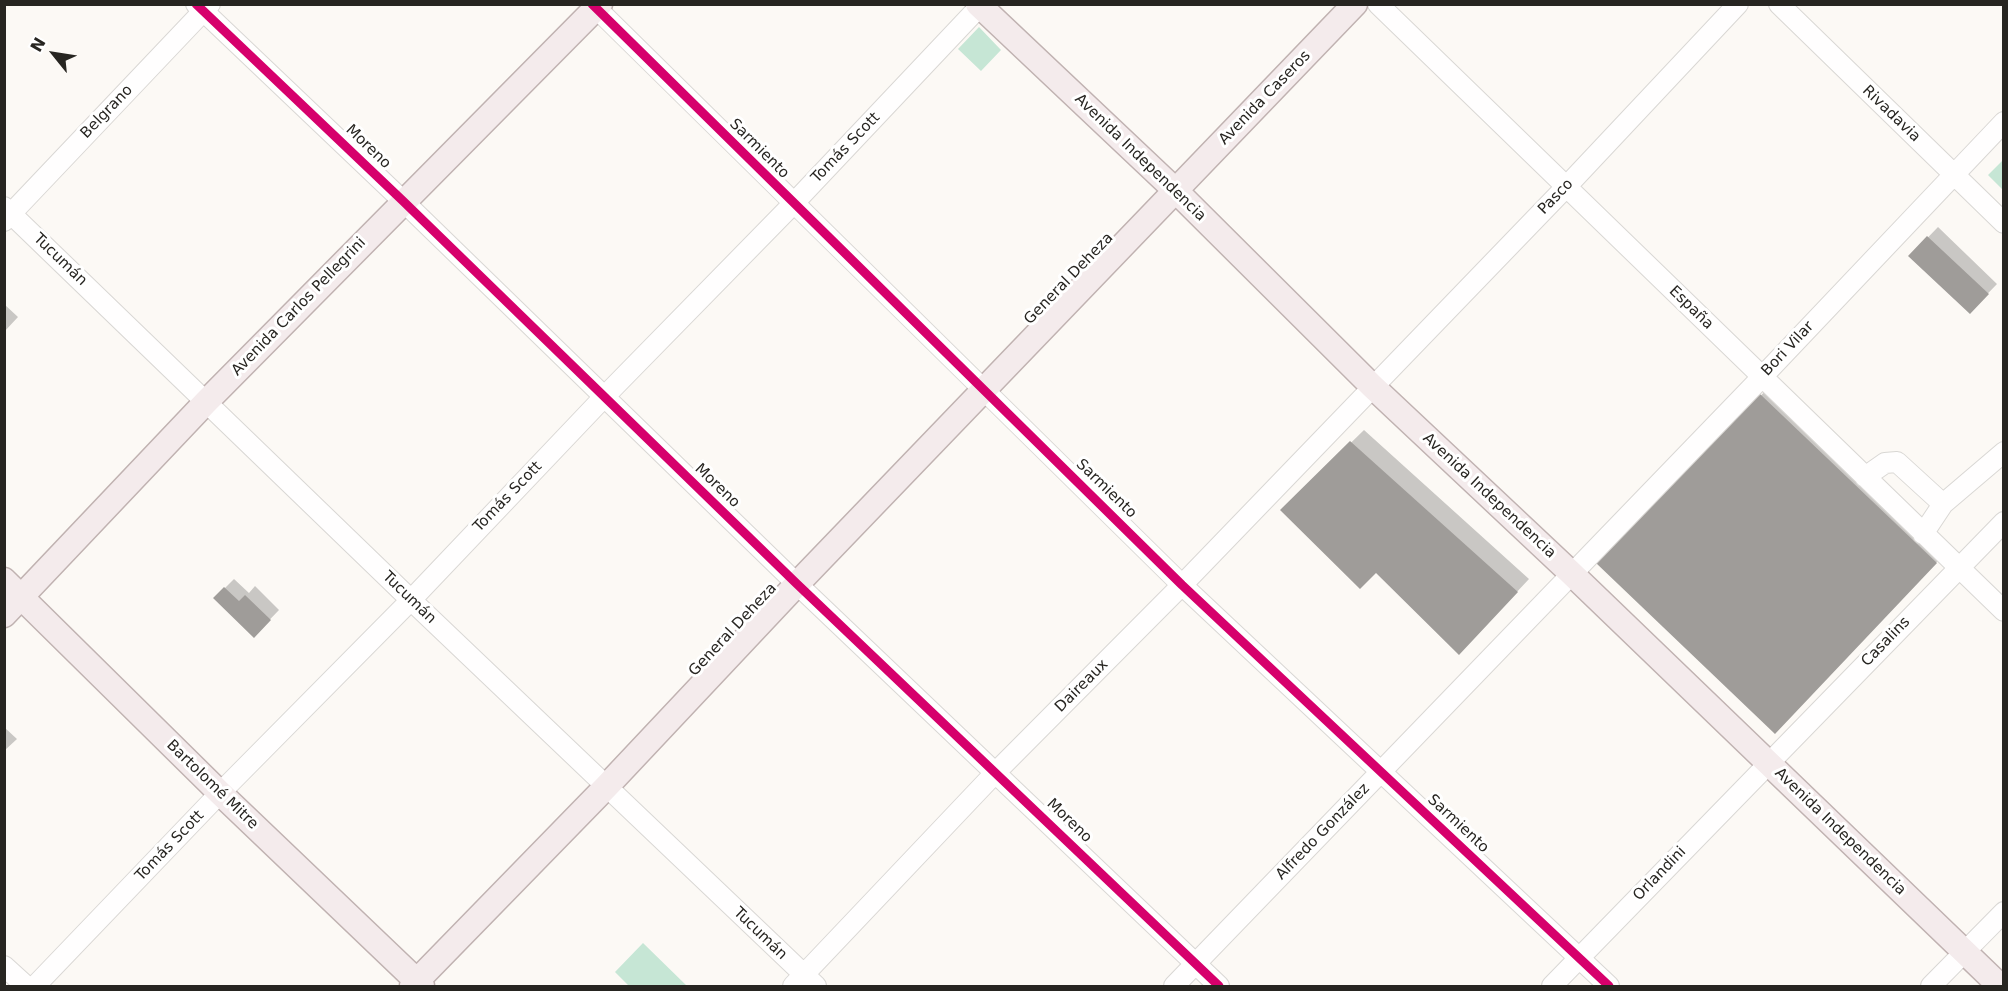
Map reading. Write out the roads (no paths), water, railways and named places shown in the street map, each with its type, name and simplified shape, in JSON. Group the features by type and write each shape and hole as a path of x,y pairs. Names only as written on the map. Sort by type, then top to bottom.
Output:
{"main road":[{"name":"Avenida Caseros","path":"1176,191 1355,4"},
{"name":"Avenida Independencia","path":"980,5 1176,191 1372,386 1572,573 2000,987"},
{"name":"Avenida Carlos Pellegrini","path":"4,615 206,402 596,6"},
{"name":"General Deheza","path":"417,985 797,584 1176,191"},
{"name":"Bartolomé Mitre","path":"4,580 417,985"}],"street":[{"name":"España","path":"1378,4 2004,611"},
{"name":"Pasco","path":"1372,386 1566,187 1738,4"},
{"name":"Rivadavia","path":"1779,4 2004,223"},
{"name":"Tomás Scott","path":"35,987 220,793 411,600 604,397 793,204 980,5"},
{"name":"Sarmiento","path":"596,6 793,204 1182,585 1609,987"},
{"name":"Moreno","path":"203,7 797,584 1220,987"},
{"name":"Belgrano","path":"7,214 203,7"},
{"name":"Bori Vilar","path":"1572,573 2004,122"},
{"name":"Tucumán","path":"7,214 606,787 804,983"},
{"name":"Daireaux","path":"804,983 996,772 1182,585 1372,386"},
{"path":"1923,534 1943,504 2004,452"},
{"path":"1865,477 1885,463 1897,462 1943,504"},
{"name":"Casalins","path":"1768,762 2004,522"},
{"name":"Alfredo González","path":"1174,987 1572,573"},
{"name":"Orlandini","path":"1552,987 1768,762"},
{"path":"1931,987 2004,912"},
{"path":"4,966 26,987"}]}
